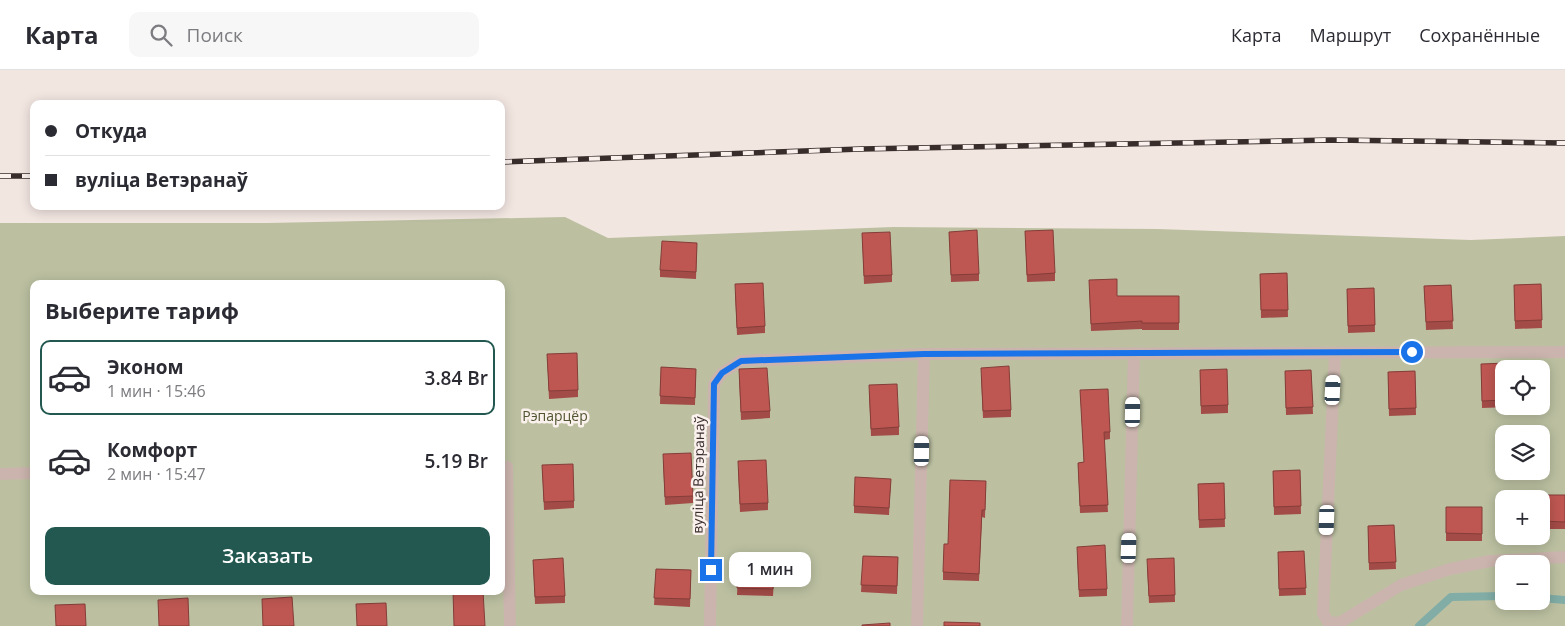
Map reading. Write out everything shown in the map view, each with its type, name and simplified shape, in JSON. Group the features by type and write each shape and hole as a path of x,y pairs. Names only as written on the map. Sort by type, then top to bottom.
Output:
{"street":[{"path":"917,626 924,354 1565,352"},
{"path":"1127,626 1134,353"},
{"path":"1335,353 1323,613 1328,622 1339,623 1401,585 1450,568 1490,561 1565,557"},
{"name":"вуліца Ветэранаў","path":"710,626 714,384 722,373 741,361 924,354"},
{"path":"0,474 30,473"},
{"path":"505,494 510,626"}],"green space":[{"name":"Рэпарцёр","path":"565,217 608,238 893,227 1158,229 1471,240 1565,236 1565,626 0,626 0,223 267,223"}],"building":[{"path":"977,230 979,274 951,275 949,232"},
{"path":"1053,230 1055,273 1027,275 1025,231"},
{"path":"890,232 892,275 864,276 862,233"},
{"path":"662,241 697,243 696,272 660,270"},
{"path":"1287,273 1288,310 1261,310 1260,274"},
{"path":"1117,279 1117,296 1179,296 1179,323 1142,323 1142,321 1091,324 1089,280"},
{"path":"763,283 765,326 737,328 735,284"},
{"path":"1541,284 1542,320 1515,321 1514,285"},
{"path":"1451,285 1453,321 1426,322 1424,286"},
{"path":"1374,288 1375,325 1348,326 1347,289"},
{"path":"577,353 578,390 549,391 547,354"},
{"path":"1495,363 1495,400 1482,401 1481,364"},
{"path":"1009,366 1011,410 983,411 981,368"},
{"path":"661,367 696,369 695,398 660,396"},
{"path":"767,368 770,411 741,412 739,369"},
{"path":"1227,369 1228,405 1201,406 1200,370"},
{"path":"1311,370 1313,407 1286,408 1285,371"},
{"path":"1415,371 1416,408 1389,409 1388,372"},
{"path":"897,384 899,427 871,429 869,385"},
{"path":"1108,389 1110,432 1104,432 1108,505 1080,506 1078,463 1084,462 1080,390"},
{"path":"691,453 693,496 665,497 663,454"},
{"path":"766,460 768,503 740,504 738,461"},
{"path":"573,464 574,501 544,502 542,465"},
{"path":"1300,470 1301,506 1274,507 1273,471"},
{"path":"855,477 891,479 889,508 854,506"},
{"path":"950,480 986,481 985,510 982,510 979,574 943,572 944,544 948,544"},
{"path":"1224,483 1225,519 1199,520 1198,484"},
{"path":"1550,495 1565,495 1565,522 1550,521"},
{"path":"1446,507 1482,507 1482,534 1446,533"},
{"path":"1394,525 1396,562 1369,563 1368,526"},
{"path":"1105,545 1107,589 1079,590 1077,547"},
{"path":"1304,551 1306,588 1279,589 1278,552"},
{"path":"863,556 898,557 897,586 861,585"},
{"path":"563,558 565,596 535,597 533,560"},
{"path":"1174,558 1175,595 1149,596 1147,559"},
{"path":"739,559 775,560 773,589 737,588"},
{"path":"656,569 691,570 690,599 654,598"},
{"path":"453,595 483,595 485,626 454,626"},
{"path":"292,597 294,626 263,626 262,599"},
{"path":"188,598 189,626 159,626 158,600"},
{"path":"386,603 387,626 357,626 356,604"},
{"path":"85,604 86,626 56,626 55,605"},
{"path":"944,622 980,623 980,626 944,626"},
{"path":"890,623 890,626 862,626 862,625"}],"waterway":[{"path":"1419,626 1451,597 1495,596"},
{"path":"1550,599 1565,600"}],"railway":[{"path":"505,162 861,149 1331,140 1565,143"},
{"path":"0,176 30,176"}],"route":[{"path":"711,570 714,384 722,373 741,361 924,354 1412,352"}]}
